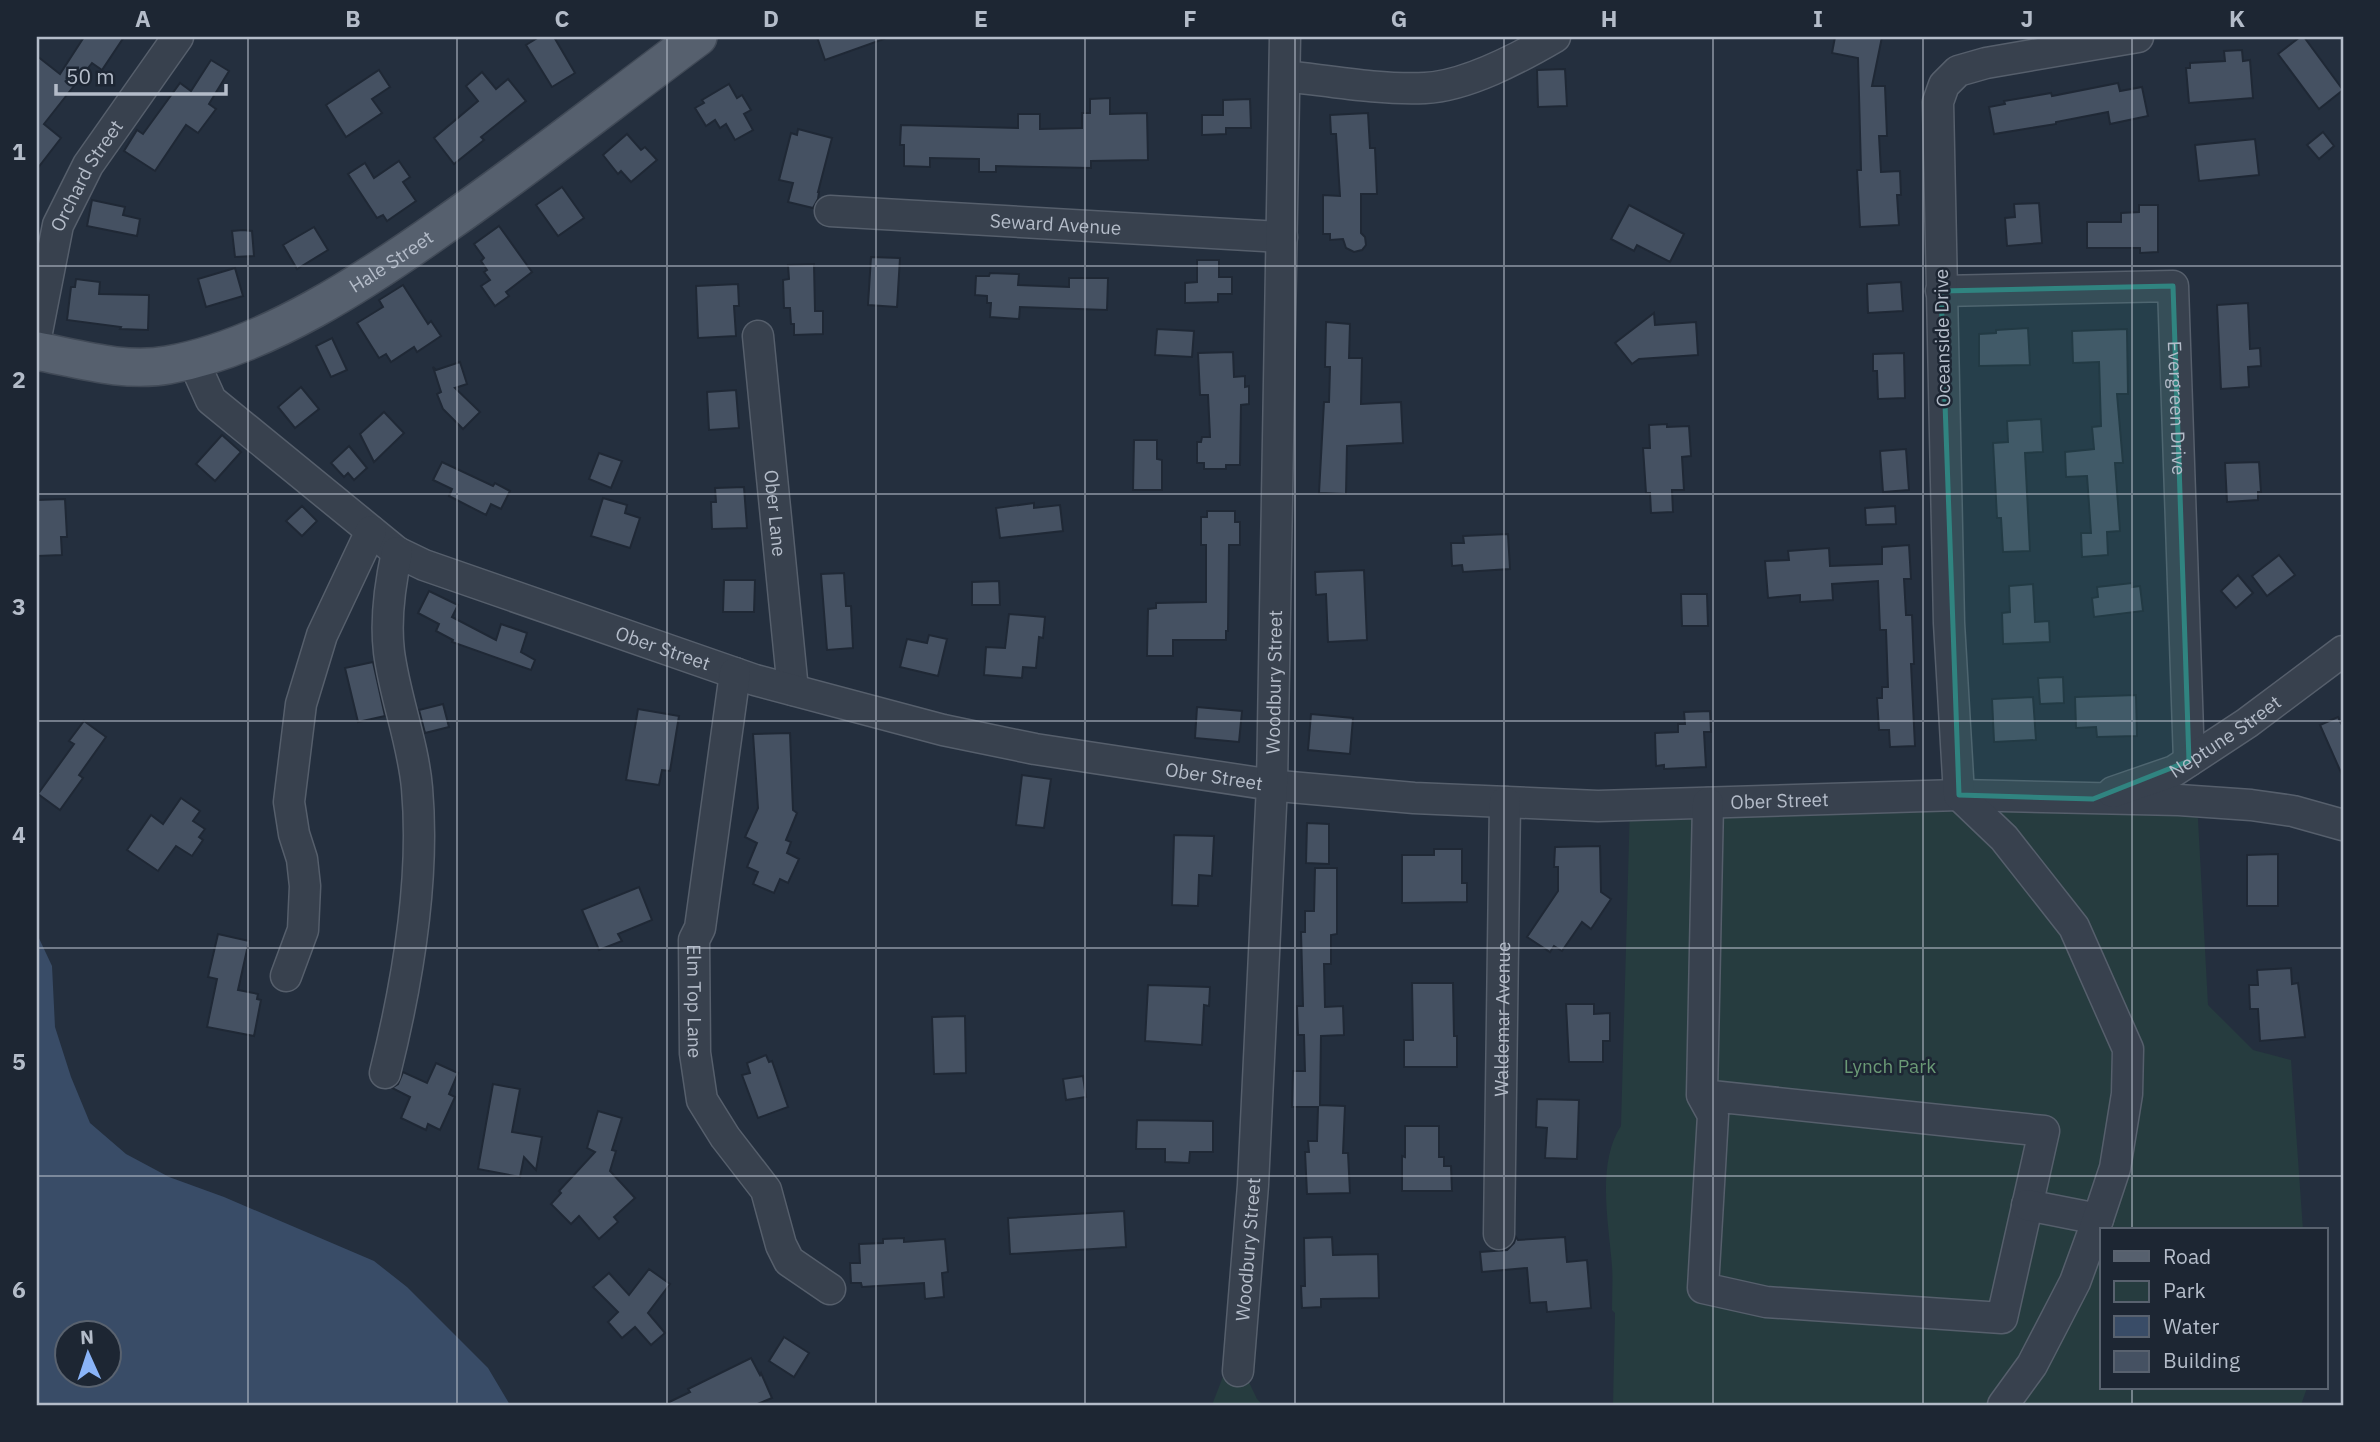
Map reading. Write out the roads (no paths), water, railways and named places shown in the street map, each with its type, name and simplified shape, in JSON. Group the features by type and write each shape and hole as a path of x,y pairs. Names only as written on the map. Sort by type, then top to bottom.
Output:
{"main road":[{"name":"Hale Street","path":"37,351 135,368 211,356 251,339 311,310 360,281 499,187 698,37"}],"street":[{"name":"Orchard Street","path":"37,332 58,225 88,165 178,37"},
{"name":"Woodbury Street","path":"1238,1371 1253,1185 1272,785 1285,37"},
{"path":"1285,76 1426,88 1456,83 1525,54 1555,37"},
{"name":"Oceanside Drive","path":"1959,795 1949,623 1938,102 1944,85 1958,71 1986,63 2138,37"},
{"name":"Seward Avenue","path":"831,211 1282,237"},
{"name":"Evergreen Drive","path":"1941,291 2173,286 2189,761"},
{"name":"Ober Lane","path":"758,336 793,690"},
{"name":"Ober Street","path":"193,359 211,400 397,552 436,569 735,673 943,730 1035,748 1272,785 1414,798 1598,806 1959,795 2251,805 2293,811 2343,825"},
{"path":"286,976 303,930 305,886 302,859 294,834 289,803 301,704 322,635 371,531"},
{"path":"385,1073 402,1007 418,858 417,788 389,652 388,616 397,552"},
{"name":"Neptune Street","path":"2092,799 2174,771 2248,723 2343,652"},
{"name":"Elm Top Lane","path":"735,673 700,928 694,940 695,1052 702,1100 725,1137 766,1190 781,1245 789,1261 830,1289"},
{"path":"1959,795 2004,838 2074,927 2128,1049 2126,1094 2115,1168 2098,1219 2075,1282 2032,1365 2003,1405"},
{"name":"Waldemar Avenue","path":"1499,1234 1505,802"},
{"path":"1702,1095 2044,1131 2001,1318 1766,1302 1703,1288 1713,1115 1702,1095 1708,803"},
{"path":"2027,1205 2098,1219"}],"water":[{"path":"37,934 52,966 55,1027 90,1123 126,1154 169,1177 224,1197 374,1261 407,1287 488,1368 510,1405 37,1405"}],"park label":[{"name":"Lynch Park","path":"1890,1066"}]}
